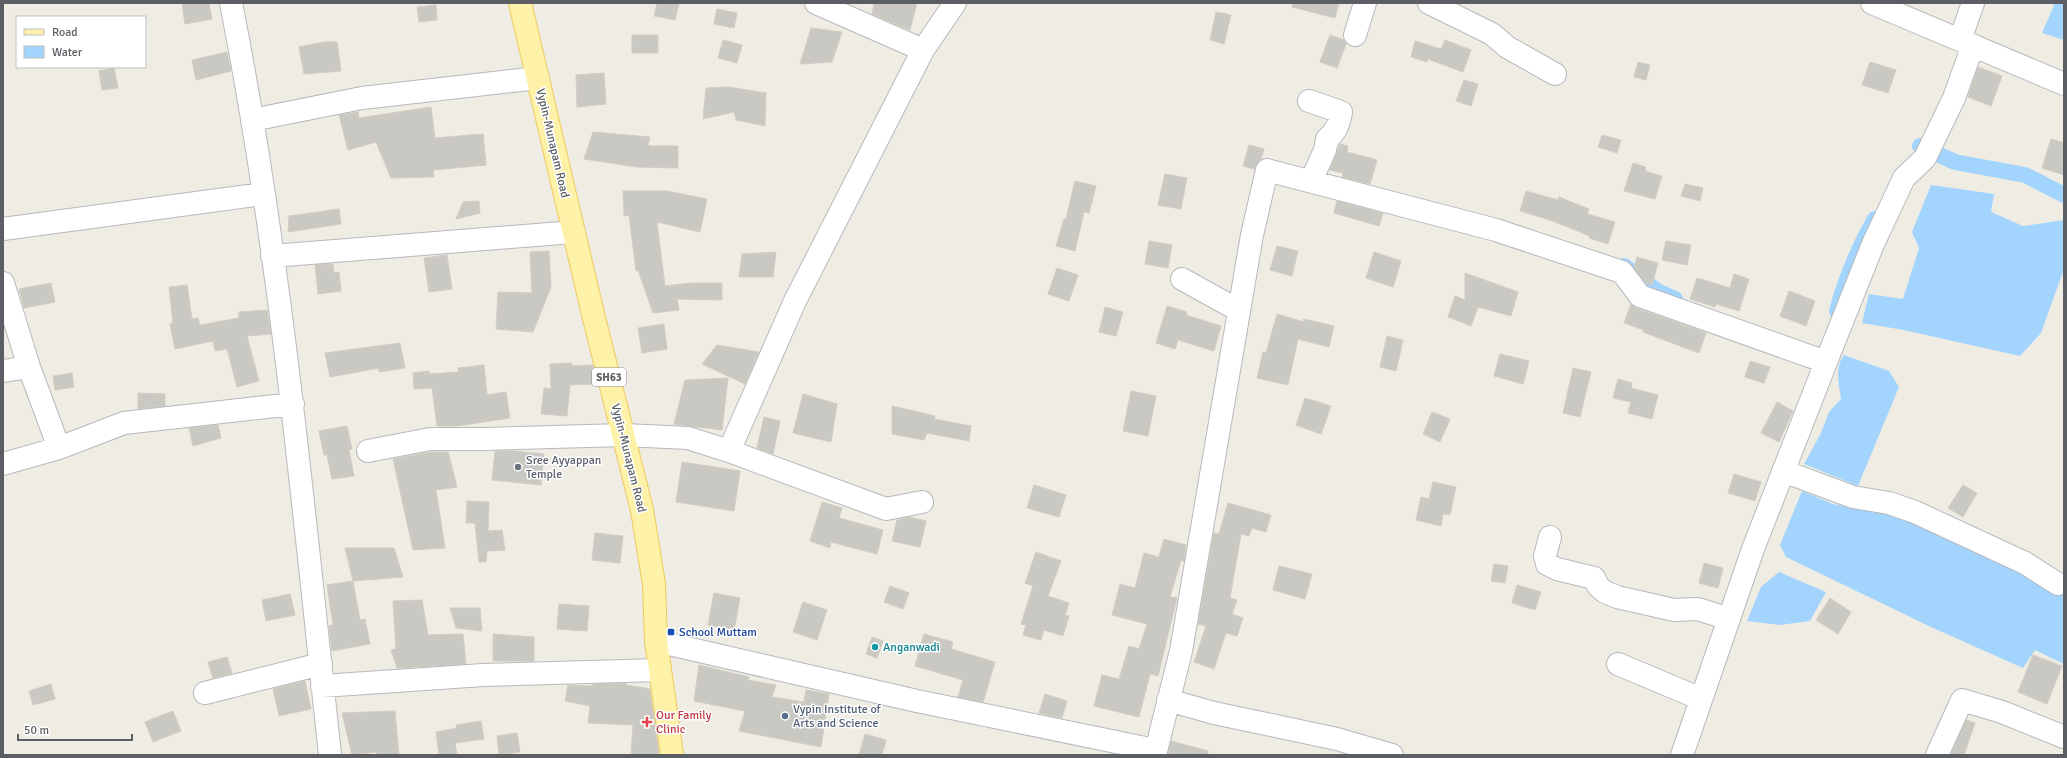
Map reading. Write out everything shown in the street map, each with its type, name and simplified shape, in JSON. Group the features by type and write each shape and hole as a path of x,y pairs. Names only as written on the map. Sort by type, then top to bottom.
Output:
{"main road":[{"name":"Vypin-Munapam Road","path":"520,3 649,542 654,584 656,641 659,670 672,755"}],"street":[{"path":"230,3 252,120 292,404 330,755"},
{"path":"816,3 923,50"},
{"path":"729,450 795,301 923,50 955,3"},
{"path":"1355,34 1365,3"},
{"path":"1429,3 1492,34 1507,47 1555,74"},
{"path":"1872,3 2064,84"},
{"path":"1682,755 1753,549 1873,244 1904,178 1925,158 1954,98 1973,3"},
{"path":"252,120 362,98 538,78"},
{"path":"1309,101 1341,112 1339,123 1334,133 1327,139 1311,181"},
{"path":"656,641 917,701 1155,752 1181,651 1238,310 1252,235 1267,170 1496,230 1622,272 1640,296 1826,362"},
{"path":"3,229 263,194"},
{"path":"272,256 574,232"},
{"path":"1182,279 1238,310"},
{"path":"3,283 29,367 59,448"},
{"path":"3,371 29,367"},
{"path":"3,464 59,448 124,423 292,404"},
{"path":"368,450 430,438 483,439 624,435 688,438 729,450 886,509 922,502"},
{"path":"1783,471 1853,497 1889,503 1915,512 2025,563 2058,584"},
{"path":"1550,537 1545,556 1547,564 1557,569 1594,578 1598,586 1605,592 1651,606 1674,610 1698,610 1728,619"},
{"path":"204,693 320,664"},
{"path":"1618,664 1701,699"},
{"path":"322,686 483,675 659,670"},
{"path":"1168,700 1214,713 1337,739 1392,755"},
{"path":"1937,755 1962,700 2002,712 2064,737"}],"water":[{"path":"2055,3 2064,3 2064,40 2042,33"},
{"path":"1931,185 1994,194 1991,212 2023,226 2064,220 2064,269 2041,333 2020,356 1904,330 1862,323 1869,294 1903,299 1919,248 1912,232"},
{"path":"1844,355 1889,371 1899,387 1858,486 1804,464 1820,435 1829,412 1841,399 1838,371"},
{"path":"1802,491 1833,504 1902,517 1954,540 2064,594 2064,664 2035,650 2023,668 1931,627 1786,557 1780,545"},
{"path":"1779,572 1826,592 1810,621 1780,625 1747,621 1761,587"}],"building":[{"path":"182,3 209,3 212,19 185,24"},
{"path":"657,3 679,3 675,20 654,16"},
{"path":"874,3 917,3 910,30 872,14"},
{"path":"1293,3 1339,3 1335,18 1292,7"},
{"path":"436,5 437,20 419,22 417,7"},
{"path":"717,9 737,13 734,28 714,24"},
{"path":"1216,12 1231,15 1224,44 1210,40"},
{"path":"811,28 842,32 832,62 800,64"},
{"path":"632,35 658,35 658,53 632,53"},
{"path":"1330,35 1344,40 1346,44 1337,68 1320,62"},
{"path":"723,40 742,45 737,63 718,58"},
{"path":"1445,40 1471,50 1463,72 1428,59 1427,62 1411,57 1415,41 1441,49"},
{"path":"324,42 337,42 341,71 304,74 299,47"},
{"path":"227,52 231,71 196,80 192,60"},
{"path":"1638,62 1650,65 1646,80 1634,77"},
{"path":"1870,62 1896,70 1888,93 1862,85"},
{"path":"1978,67 2002,76 1991,106 1968,97"},
{"path":"114,68 118,88 102,90 99,71"},
{"path":"604,73 606,104 577,107 576,75"},
{"path":"1464,80 1478,84 1471,106 1456,101"},
{"path":"729,87 766,93 765,126 736,120 734,112 703,119 706,88"},
{"path":"431,107 435,138 483,134 486,165 433,170 434,177 391,178 376,142 348,150 339,115 358,112 359,118"},
{"path":"593,132 650,137 648,146 678,146 678,168 637,167 584,159"},
{"path":"1602,135 1621,140 1617,153 1598,147"},
{"path":"2051,139 2064,143 2064,175 2042,168"},
{"path":"1340,144 1348,146 1347,152 1377,160 1370,184 1342,177 1343,173 1330,170"},
{"path":"1249,145 1264,149 1261,159 1254,169 1243,166"},
{"path":"1633,163 1646,167 1645,171 1662,176 1655,199 1624,191"},
{"path":"1165,174 1187,178 1181,209 1158,205"},
{"path":"1075,181 1096,186 1089,213 1084,212 1075,251 1056,246 1064,219 1066,219"},
{"path":"1685,184 1703,188 1700,201 1681,196"},
{"path":"623,191 667,191 707,199 700,232 657,222 665,286 691,283 722,283 722,300 677,299 679,310 653,313 638,270 636,271 629,215 624,216"},
{"path":"1526,191 1558,200 1559,197 1589,209 1587,214 1615,222 1608,244 1589,238 1590,236 1550,220 1520,211"},
{"path":"479,201 480,213 456,219 463,202"},
{"path":"1337,201 1383,213 1379,226 1334,213"},
{"path":"339,209 341,224 288,232 289,216"},
{"path":"1149,241 1172,245 1168,268 1145,264"},
{"path":"1666,241 1691,245 1687,265 1662,260"},
{"path":"1277,246 1298,251 1292,276 1270,270"},
{"path":"549,251 551,287 533,332 496,329 498,292 532,293 530,252"},
{"path":"776,252 773,277 739,277 742,254"},
{"path":"1374,252 1401,261 1393,287 1366,278"},
{"path":"447,255 452,289 429,292 424,258"},
{"path":"1637,257 1658,263 1652,285 1646,283 1634,267"},
{"path":"333,264 334,273 339,272 341,291 318,294 315,265"},
{"path":"1057,268 1078,275 1069,301 1048,294"},
{"path":"1465,273 1518,292 1511,316 1478,307 1471,326 1448,317 1455,296 1465,300"},
{"path":"1734,274 1749,279 1739,311 1716,304 1715,307 1690,299 1697,278 1730,288"},
{"path":"51,283 55,302 24,308 19,289"},
{"path":"187,285 192,319 198,318 200,325 239,318 239,312 267,310 271,334 247,336 259,381 237,387 227,349 215,351 213,341 175,349 170,324 173,323 169,287"},
{"path":"1789,291 1815,301 1806,326 1780,316"},
{"path":"1631,304 1636,308 1706,333 1699,353 1643,332 1644,330 1624,323"},
{"path":"1167,306 1187,312 1186,315 1221,326 1214,351 1178,340 1175,349 1156,343"},
{"path":"1105,307 1123,312 1116,336 1099,332"},
{"path":"1277,314 1304,322 1304,319 1334,326 1329,347 1298,339 1288,385 1257,378 1263,352 1266,353"},
{"path":"664,324 667,349 642,353 638,328"},
{"path":"1387,336 1403,340 1396,371 1380,367"},
{"path":"400,343 405,368 379,372 379,368 330,377 325,353"},
{"path":"717,345 759,352 745,384 702,364"},
{"path":"1500,354 1529,361 1523,384 1494,376"},
{"path":"1750,361 1770,367 1764,383 1745,377"},
{"path":"572,363 572,366 593,365 596,384 570,385 567,416 541,414 544,388 551,389 550,364"},
{"path":"484,365 487,395 506,392 510,418 457,426 437,426 432,388 414,389 413,373 429,371 429,374 459,372 458,368"},
{"path":"1573,368 1591,372 1580,417 1563,413"},
{"path":"72,373 74,387 55,390 53,376"},
{"path":"728,378 722,430 674,424 685,380"},
{"path":"1618,379 1632,383 1631,388 1658,395 1652,419 1628,413 1631,402 1613,398"},
{"path":"1131,391 1156,396 1148,436 1123,431"},
{"path":"138,393 165,394 165,406 138,409"},
{"path":"803,394 837,404 831,442 793,433"},
{"path":"1305,398 1331,406 1321,434 1296,425"},
{"path":"1777,402 1793,411 1779,442 1761,433"},
{"path":"892,406 935,416 934,419 971,426 969,441 927,433 924,440 892,434"},
{"path":"1432,412 1450,419 1440,442 1423,434"},
{"path":"764,417 780,421 773,454 757,448"},
{"path":"218,425 221,438 193,446 189,428"},
{"path":"347,426 352,449 349,450 354,476 332,479 327,455 324,455 319,431"},
{"name":"Sree Ayyappan Temple","path":"495,451 544,454 541,485 492,480"},
{"path":"431,452 448,452 457,487 436,490 445,548 413,550 393,459"},
{"path":"682,462 740,471 734,511 676,502"},
{"path":"1734,474 1761,482 1755,501 1728,493"},
{"path":"1433,482 1456,487 1450,515 1443,514 1441,526 1416,520 1421,497 1429,499"},
{"path":"1034,485 1066,495 1059,517 1027,508"},
{"path":"1963,485 1977,493 1963,517 1948,508"},
{"path":"467,501 489,502 488,531 502,530 505,550 487,551 486,562 479,562 475,523 466,523"},
{"path":"822,502 842,508 839,518 883,530 877,554 831,542 830,548 810,541"},
{"path":"1228,503 1271,515 1266,532 1252,528 1249,536 1241,534 1230,598 1237,600 1232,614 1243,618 1237,636 1226,633 1214,669 1194,662 1206,626 1198,624 1214,533 1219,534"},
{"path":"909,517 926,521 920,547 892,541 897,520"},
{"path":"595,533 623,536 620,563 592,560"},
{"path":"1164,539 1186,545 1184,561 1181,560 1170,597 1177,598 1158,676 1150,674 1139,717 1094,706 1102,675 1119,679 1129,646 1139,649 1147,624 1112,615 1120,584 1135,588 1144,553 1159,557"},
{"path":"345,548 394,548 403,577 353,581"},
{"path":"1036,552 1061,561 1048,596 1069,603 1065,615 1069,616 1063,636 1044,630 1041,640 1023,635 1026,625 1021,624 1033,586 1025,583"},
{"path":"1704,563 1723,568 1718,588 1699,583"},
{"path":"1494,564 1508,566 1505,583 1491,581"},
{"path":"1279,566 1312,574 1305,599 1273,590"},
{"path":"353,581 360,620 365,619 370,644 332,651 329,626 333,625 327,585"},
{"path":"1517,585 1541,592 1535,610 1512,603"},
{"path":"890,586 909,593 903,609 884,602"},
{"path":"714,593 740,598 734,630 708,625"},
{"path":"290,594 295,615 266,621 262,600"},
{"path":"1830,598 1851,612 1838,634 1816,620"},
{"path":"422,600 428,635 463,634 466,664 397,668 391,650 396,649 393,601"},
{"path":"803,602 827,610 817,640 793,632"},
{"path":"559,604 589,606 587,631 557,629"},
{"path":"450,608 480,608 482,631 456,628"},
{"path":"493,634 534,637 534,661 493,661"},
{"path":"924,634 953,642 951,649 995,662 983,702 958,697 963,680 915,666"},
{"name":"Anganwadi","path":"872,637 883,641 877,658 866,654"},
{"path":"2033,655 2062,666 2047,704 2018,692"},
{"path":"227,657 232,673 213,678 208,662"},
{"name":"Vypin Institute of Arts and Science","path":"699,665 749,677 748,680 776,685 772,697 804,702 806,690 829,694 821,747 739,731 745,711 694,701"},
{"path":"305,681 311,709 279,716 273,689"},
{"path":"626,683 626,685 650,689 659,755 631,755 633,725 588,723 590,706 565,701 568,685 593,686 593,684"},
{"path":"51,684 55,699 33,705 29,691"},
{"path":"1045,694 1067,701 1062,718 1039,713"},
{"path":"173,711 181,731 153,742 145,722"},
{"path":"395,711 399,755 377,755 376,752 352,755 342,713"},
{"path":"1966,720 1975,723 1964,755 1951,754"},
{"path":"481,721 484,739 455,743 457,755 439,755 436,732 457,728 456,725"},
{"path":"517,733 520,752 499,755 497,736"},
{"path":"865,734 886,740 882,755 859,755"},
{"path":"1171,741 1208,751 1208,755 1168,755"}],"waterway":[{"path":"1920,146 1955,162 2025,175 2064,195"},
{"path":"1837,311 1853,264 1875,219"},
{"path":"1624,266 1657,291 1675,299"}],"place":[{"name":"Sree Ayyappan Temple","path":"518,467"},
{"name":"School Muttam","path":"671,632"},
{"name":"Anganwadi","path":"875,647"},
{"name":"Vypin Institute of Arts and Science","path":"785,716"},
{"name":"Our Family Clinic","path":"647,722"}]}
